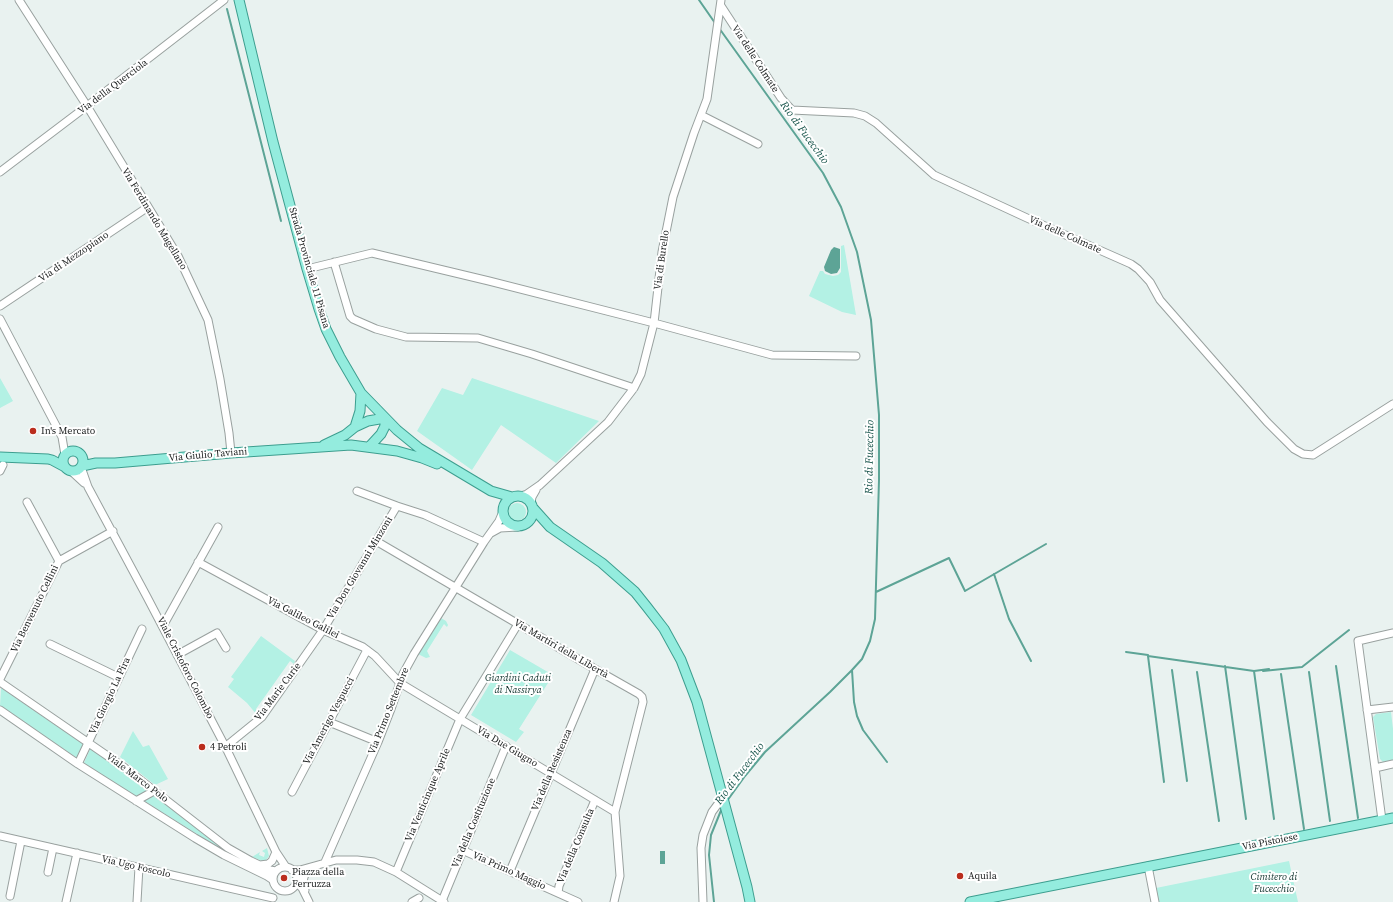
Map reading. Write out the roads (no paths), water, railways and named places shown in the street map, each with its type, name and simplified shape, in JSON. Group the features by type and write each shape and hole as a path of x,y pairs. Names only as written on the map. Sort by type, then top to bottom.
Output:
{"main road":[{"name":"Strada Provinciale 11 Pisana","path":"239,0 273,142 307,269 326,329 340,357 361,393 397,430 420,448 491,491 526,499 550,527 588,552 617,575 647,607 664,629 682,660 697,702 750,902"},
{"path":"355,427 360,411 361,393"},
{"name":"Via Giulio Taviani","path":"320,447 368,421 384,418"},
{"path":"369,447 382,434 385,426 384,418"},
{"name":"Via Giulio Taviani","path":"81,467 96,462 115,463 351,445 397,451 422,458 459,473"},
{"path":"1,464 52,460 72,452 80,454"},
{"name":"Via Giulio Taviani","path":"80,454 96,462"},
{"name":"Viale Cristoforo Colombo","path":"80,454 83,459 81,467"},
{"path":"65,456 63,462 68,469"},
{"path":"52,460 68,469 76,471 81,467"},
{"name":"Strada Provinciale 11 Pisana","path":"491,491 501,504 504,519 508,524 518,527 527,524 550,527"},
{"path":"502,512 505,502 516,497"},
{"path":"527,524 532,517 532,506"},
{"name":"Via Pistoiese","path":"970,902 1393,818"},
{"name":"Strada Provinciale 11 Pisana","path":"747,887 753,902"}],"street":[{"name":"Via Ferdinando Magellano","path":"19,0 88,106 178,256 208,320 220,379 231,453"},
{"name":"Via della Querciola","path":"0,172 88,106 224,0"},
{"name":"Via di Burello","path":"516,497 527,494 540,485 608,422 634,388 641,374 654,323 667,225 675,191 707,99 721,3"},
{"name":"Via delle Colmate","path":"721,3 781,98 792,110 854,113 865,116 876,123 934,175 1131,264 1138,269 1150,282 1160,300 1267,422 1294,448 1303,454 1313,455 1393,404"},
{"path":"701,116 758,144"},
{"name":"Via di Mezzopiano","path":"0,306 148,207"},
{"path":"307,269 372,253 654,323 772,355 856,356"},
{"path":"334,262 350,316 353,319 376,329 406,337 478,338 532,354 634,388"},
{"path":"0,319 62,437 65,456"},
{"name":"Viale Cristoforo Colombo","path":"81,467 88,487"},
{"name":"Viale Cristoforo Colombo","path":"68,469 81,478 88,487 113,531 225,747 276,852 289,868"},
{"name":"Via di Burello","path":"532,506 532,497 540,485"},
{"name":"Via Don Giovanni Minzoni","path":"357,490 397,506 425,515 484,542"},
{"name":"Via Benvenuto Cellini","path":"27,502 59,561"},
{"name":"Via Don Giovanni Minzoni","path":"323,630 397,506"},
{"path":"456,587 491,533 502,512"},
{"path":"163,626 218,526"},
{"path":"491,533 500,528 518,527"},
{"name":"Via Benvenuto Cellini","path":"0,679 59,561 113,531"},
{"name":"Via Martiri della Libertà","path":"376,541 639,694 643,698 615,812"},
{"name":"Via Galileo Galilei","path":"198,562 323,630 367,650 400,683"},
{"name":"Via Primo Settembre","path":"325,862 378,742 400,683 413,655 456,587"},
{"name":"Via Venticinque Aprile","path":"396,872 460,719 518,624"},
{"name":"Via Giorgio La Pira","path":"78,764 142,629"},
{"name":"Via Marie Curie","path":"225,747 262,717 323,630"},
{"path":"178,655 217,633 226,648"},
{"path":"1382,820 1358,641 1393,633"},
{"path":"50,644 118,677"},
{"name":"Via Amerigo Vespucci","path":"292,792 367,650"},
{"name":"Via della Resistenza","path":"510,871 595,669"},
{"name":"Viale Marco Polo","path":"0,682 120,764 228,848 259,866 270,870 277,870"},
{"name":"Via Due Giugno","path":"400,683 615,812"},
{"path":"1367,710 1393,707"},
{"name":"Viale Marco Polo","path":"0,710 78,764 136,801 224,855 267,876 274,883"},
{"path":"329,722 378,742"},
{"name":"Via della Costituzione","path":"443,901 462,850 506,746"},
{"path":"1375,768 1393,764"},
{"path":"136,801 154,791"},
{"path":"703,902 701,848 703,835 712,812 722,794"},
{"name":"Via della Consulta","path":"558,893 558,886 595,800"},
{"path":"615,812 620,876 616,900"},
{"name":"Via Ugo Foscolo","path":"0,836 139,867 273,901"},
{"path":"10,896 20,841"},
{"name":"Via Primo Settembre","path":"335,842 336,860"},
{"path":"48,872 53,848"},
{"name":"Via Primo Maggio","path":"462,850 578,902"},
{"path":"259,866 268,864 272,861 276,852"},
{"name":"Viale Cristoforo Colombo","path":"276,852 277,870"},
{"path":"66,902 77,853"},
{"path":"273,901 307,871 325,862 336,860 368,861 379,864 396,872 443,901"},
{"path":"273,901 273,876 277,870 289,868 300,870 318,865"},
{"path":"1148,866 1155,902"},
{"path":"137,902 139,867"},
{"path":"289,868 295,872 292,885"},
{"path":"307,871 304,875 303,882 305,894 309,902"},
{"path":"274,883 277,888 292,885 305,894"},
{"path":"412,902 419,898"}],"waterway":[{"name":"Rio di Fucecchio","path":"699,0 715,23"},
{"path":"227,9 281,221"},
{"name":"Rio di Fucecchio","path":"719,28 823,173 841,207 857,252 871,320 879,415 879,480 875,619 870,641 862,659 830,692 765,752 727,801"},
{"path":"876,592 949,558 965,591 1046,544"},
{"path":"994,574 1009,619 1031,661"},
{"path":"1263,671 1302,667 1349,630"},
{"path":"1126,652 1148,655"},
{"path":"1164,782 1148,656 1254,671 1269,669"},
{"path":"1225,666 1246,819"},
{"path":"1336,666 1358,818"},
{"path":"852,670 854,702 857,716 863,730 887,762"},
{"path":"1172,670 1187,781"},
{"path":"1254,671 1274,819"},
{"path":"1197,672 1219,821"},
{"path":"1309,672 1330,821"},
{"path":"1281,674 1304,829"},
{"name":"Rio di Fucecchio","path":"714,902 709,855 711,835 722,808"}],"place":[{"name":"In's Mercato","path":"33,431"},
{"name":"4 Petroli","path":"202,747"},
{"name":"Aquila","path":"960,876"},
{"name":"Piazza della Ferruzza","path":"284,878"}],"park label":[{"name":"Giardini Caduti di Nassirya","path":"518,684"},
{"name":"Cimitero di Fucecchio","path":"1274,882"}]}
